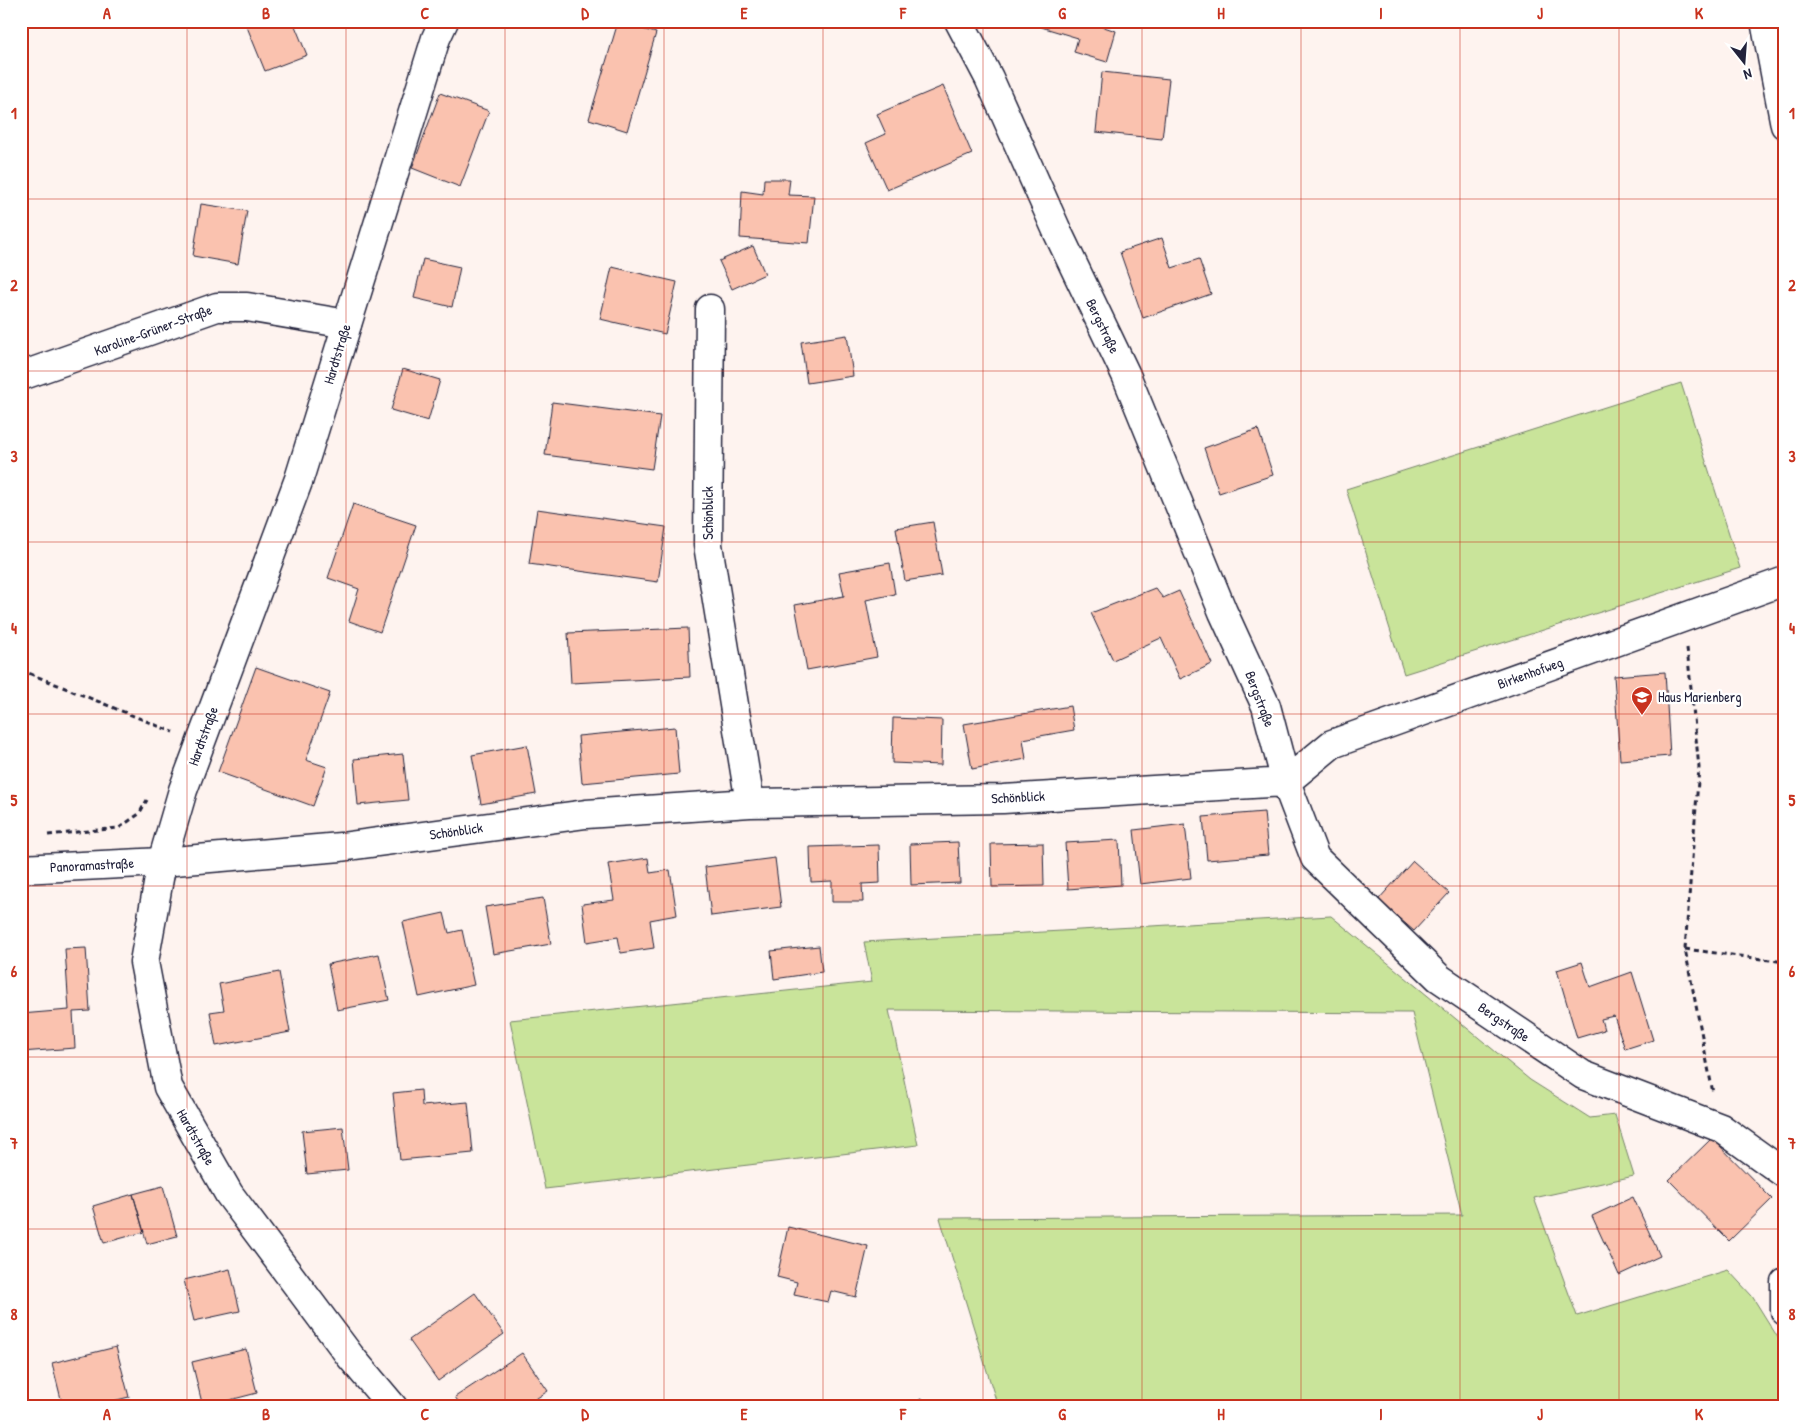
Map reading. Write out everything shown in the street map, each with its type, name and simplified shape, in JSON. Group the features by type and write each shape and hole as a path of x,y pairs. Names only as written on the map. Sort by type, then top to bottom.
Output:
{"street":[{"name":"Hardtstraße","path":"393,1407 350,1356 229,1194 168,1087 144,962 162,862 183,790 299,479 436,38 444,21"},
{"name":"Bergstraße","path":"960,21 989,78 1058,233 1126,375 1223,612 1266,706 1286,782 1315,858 1439,978 1583,1075 1721,1128 1785,1174"},
{"path":"1765,21 1785,125"},
{"name":"Karoline-Grüner-Straße","path":"21,376 217,307 246,307 347,324"},
{"name":"Schönblick","path":"710,309 708,545 750,803"},
{"name":"Birkenhofweg","path":"1286,782 1332,744 1785,581"},
{"name":"Schönblick","path":"162,862 341,847 586,814 750,803 1003,799 1286,782"},
{"name":"Panoramastraße","path":"21,869 162,862"},
{"path":"1785,1282 1785,1311"}],"path":[{"path":"1684,617 1699,768 1685,949 1711,1083"},
{"path":"21,670 174,732 172,741"},
{"path":"41,836 119,828 139,814 148,798"},
{"path":"1685,949 1785,962"}],"green space":[{"path":"1681,383 1740,568 1404,674 1346,489"},
{"path":"1331,916 1530,1080 1590,1118 1615,1115 1634,1176 1534,1198 1577,1316 1728,1270 1752,1296 1785,1349 1785,1407 998,1407 940,1218 1462,1215 1412,1013 889,1010 918,1145 545,1189 510,1020 872,982 864,942"}],"building":[{"path":"293,21 307,55 265,71 245,22"},
{"path":"774,21 794,21 777,28"},
{"path":"1040,21 1103,21 1101,26 1116,31 1107,62 1074,52 1078,38 1038,26"},
{"path":"618,22 656,33 627,131 589,119"},
{"path":"1102,72 1169,79 1162,139 1096,132"},
{"path":"943,86 972,154 887,190 866,143 886,134 877,114"},
{"path":"440,93 489,111 460,187 412,168"},
{"path":"764,179 790,179 788,195 814,196 809,243 740,238 742,191 763,194"},
{"path":"201,204 247,211 238,264 193,256"},
{"path":"1162,238 1172,268 1199,259 1211,294 1143,318 1120,252"},
{"path":"753,246 765,274 732,289 719,261"},
{"path":"423,259 460,267 452,307 414,298"},
{"path":"612,267 677,282 665,334 600,319"},
{"path":"847,335 853,376 807,383 801,342"},
{"path":"403,369 440,380 428,421 391,410"},
{"path":"552,402 660,416 652,469 545,455"},
{"path":"1258,429 1273,475 1219,493 1204,448"},
{"path":"353,504 416,525 380,632 349,621 359,589 328,578"},
{"path":"537,509 666,527 658,582 529,564"},
{"path":"933,522 942,575 905,581 896,528"},
{"path":"890,563 895,594 866,600 877,657 807,670 795,605 844,596 839,572"},
{"path":"1155,588 1163,598 1179,591 1212,664 1180,679 1161,638 1113,660 1091,613"},
{"path":"688,628 690,677 571,683 568,633"},
{"path":"256,667 330,693 306,760 327,767 313,806 218,772"},
{"name":"Haus Marienberg","path":"1665,672 1670,756 1620,760 1614,676"},
{"path":"1070,706 1074,730 1023,739 1026,759 972,769 964,724"},
{"path":"893,718 942,720 941,765 892,763"},
{"path":"675,727 679,774 582,783 578,736"},
{"path":"527,745 536,794 481,804 472,755"},
{"path":"403,754 408,800 358,805 354,759"},
{"path":"1264,812 1268,855 1207,860 1203,817"},
{"path":"1185,824 1191,878 1140,884 1134,830"},
{"path":"1119,840 1121,885 1068,889 1065,843"},
{"path":"958,842 960,883 911,885 910,844"},
{"path":"1043,843 1044,886 992,887 991,844"},
{"path":"879,845 880,883 862,884 863,902 832,902 832,881 811,882 810,847"},
{"path":"648,858 650,873 670,870 677,915 650,920 654,948 621,953 618,937 587,942 582,904 614,900 608,864"},
{"path":"775,858 781,907 711,916 705,867"},
{"path":"1413,861 1449,893 1414,931 1378,900"},
{"path":"543,898 551,944 493,954 485,907"},
{"path":"444,913 449,933 462,930 474,985 419,997 403,922"},
{"path":"819,946 822,972 774,979 771,951"},
{"path":"86,948 90,1011 73,1012 75,1048 21,1052 21,1014 69,1010 65,949"},
{"path":"379,954 389,1000 337,1010 328,964"},
{"path":"1582,962 1590,987 1632,972 1653,1040 1625,1049 1614,1016 1601,1019 1604,1030 1577,1038 1557,970"},
{"path":"279,972 290,1032 216,1046 210,1012 224,1010 219,984"},
{"path":"421,1090 422,1106 468,1102 473,1153 400,1160 393,1093"},
{"path":"343,1127 348,1170 307,1174 302,1131"},
{"path":"1712,1138 1772,1199 1729,1241 1669,1180"},
{"path":"163,1186 177,1236 147,1244 133,1194"},
{"path":"133,1194 144,1232 104,1243 93,1206"},
{"path":"1633,1197 1660,1256 1619,1275 1592,1216"},
{"path":"788,1227 868,1246 856,1297 831,1291 828,1302 794,1295 797,1282 777,1277"},
{"path":"230,1269 240,1311 194,1321 184,1280"},
{"path":"475,1293 504,1334 438,1381 409,1340"},
{"path":"116,1347 129,1397 89,1407 63,1407 52,1363"},
{"path":"246,1349 257,1393 203,1407 192,1362"},
{"path":"522,1353 548,1391 523,1407 462,1407 455,1397"},
{"path":"920,1399 941,1407 918,1407"}],"place":[{"name":"Haus Marienberg","path":"1642,716"}]}
